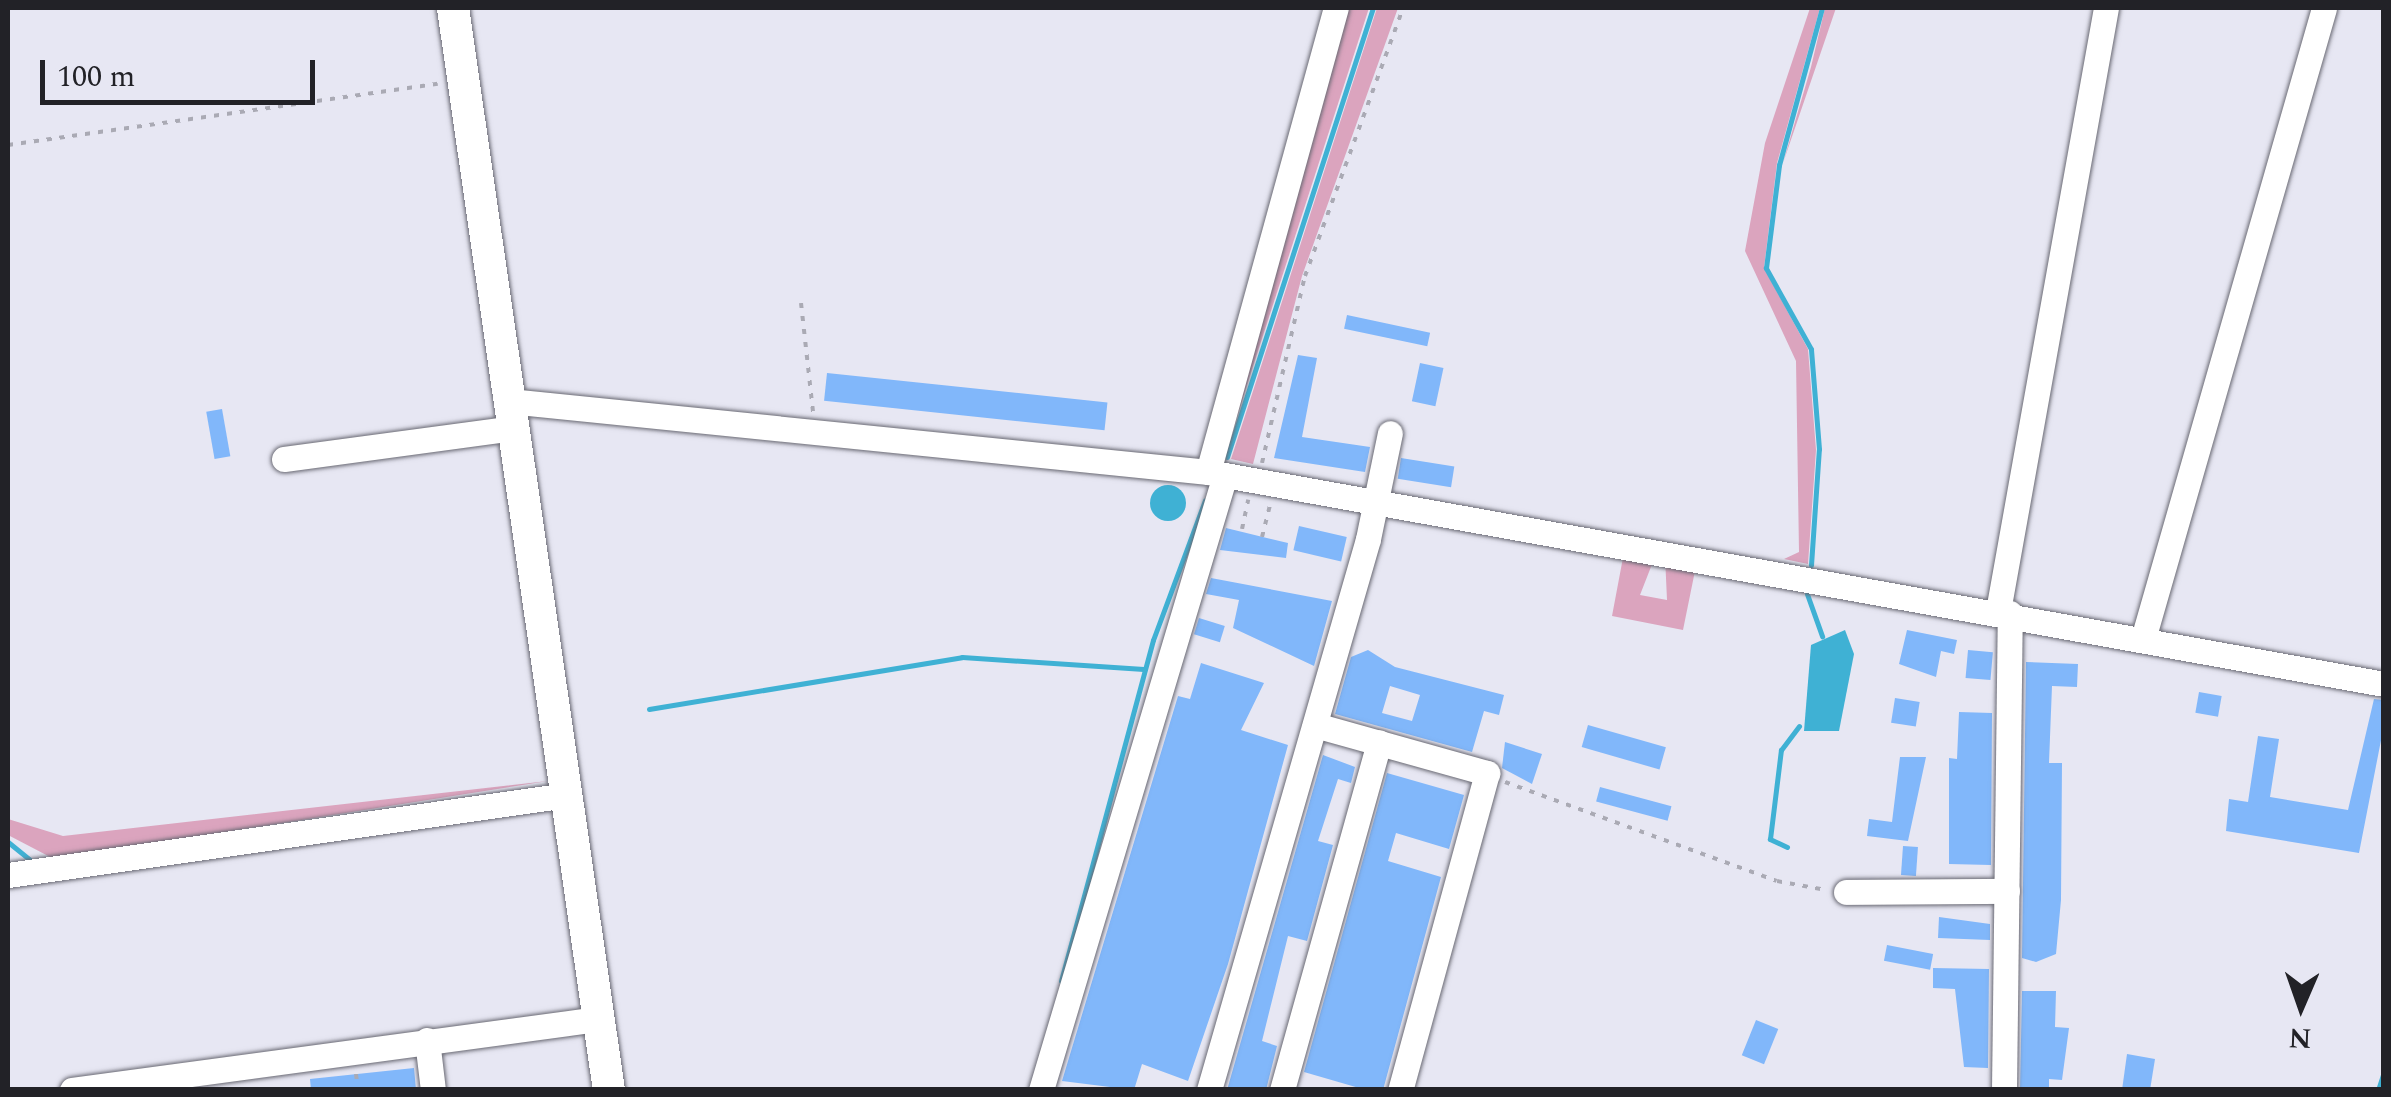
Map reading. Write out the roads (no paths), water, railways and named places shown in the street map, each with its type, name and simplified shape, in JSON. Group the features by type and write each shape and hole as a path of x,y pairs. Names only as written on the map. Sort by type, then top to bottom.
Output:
{"main road":[{"path":"453,8 609,1090"}],"street":[{"path":"1042,1090 1088,910 1216,474 1336,8"},
{"path":"2004,1090 2004,612 2106,8"},
{"path":"2143,639 2324,8"},
{"path":"284,459 511,414 814,426 1216,474 1378,499 2384,684"},
{"path":"1209,1090 1378,499 1390,434"},
{"path":"1314,726 1487,773 1400,1090"},
{"path":"1282,1090 1379,742"},
{"path":"8,875 566,795"},
{"path":"1846,892 2007,891"},
{"path":"72,1090 218,1080 426,1040 598,1018"},
{"path":"426,1040 433,1090"}],"water":[{"path":"1168,485 1180,491 1186,503 1180,515 1168,521 1156,515 1150,503 1156,491"},
{"path":"1845,630 1854,654 1839,731 1804,731 1811,645"}],"waterway":[{"path":"1227,457 1373,8"},
{"path":"1811,565 1819,449 1811,349 1766,268 1779,165 1822,8"},
{"path":"1061,981 1153,640 1205,500"},
{"path":"1807,594 1822,636"},
{"path":"649,709 962,657 1144,669"},
{"path":"1787,847 1770,839 1781,750 1799,726"},
{"path":"8,842 33,862"},
{"path":"2378,1090 2384,1072"}]}
